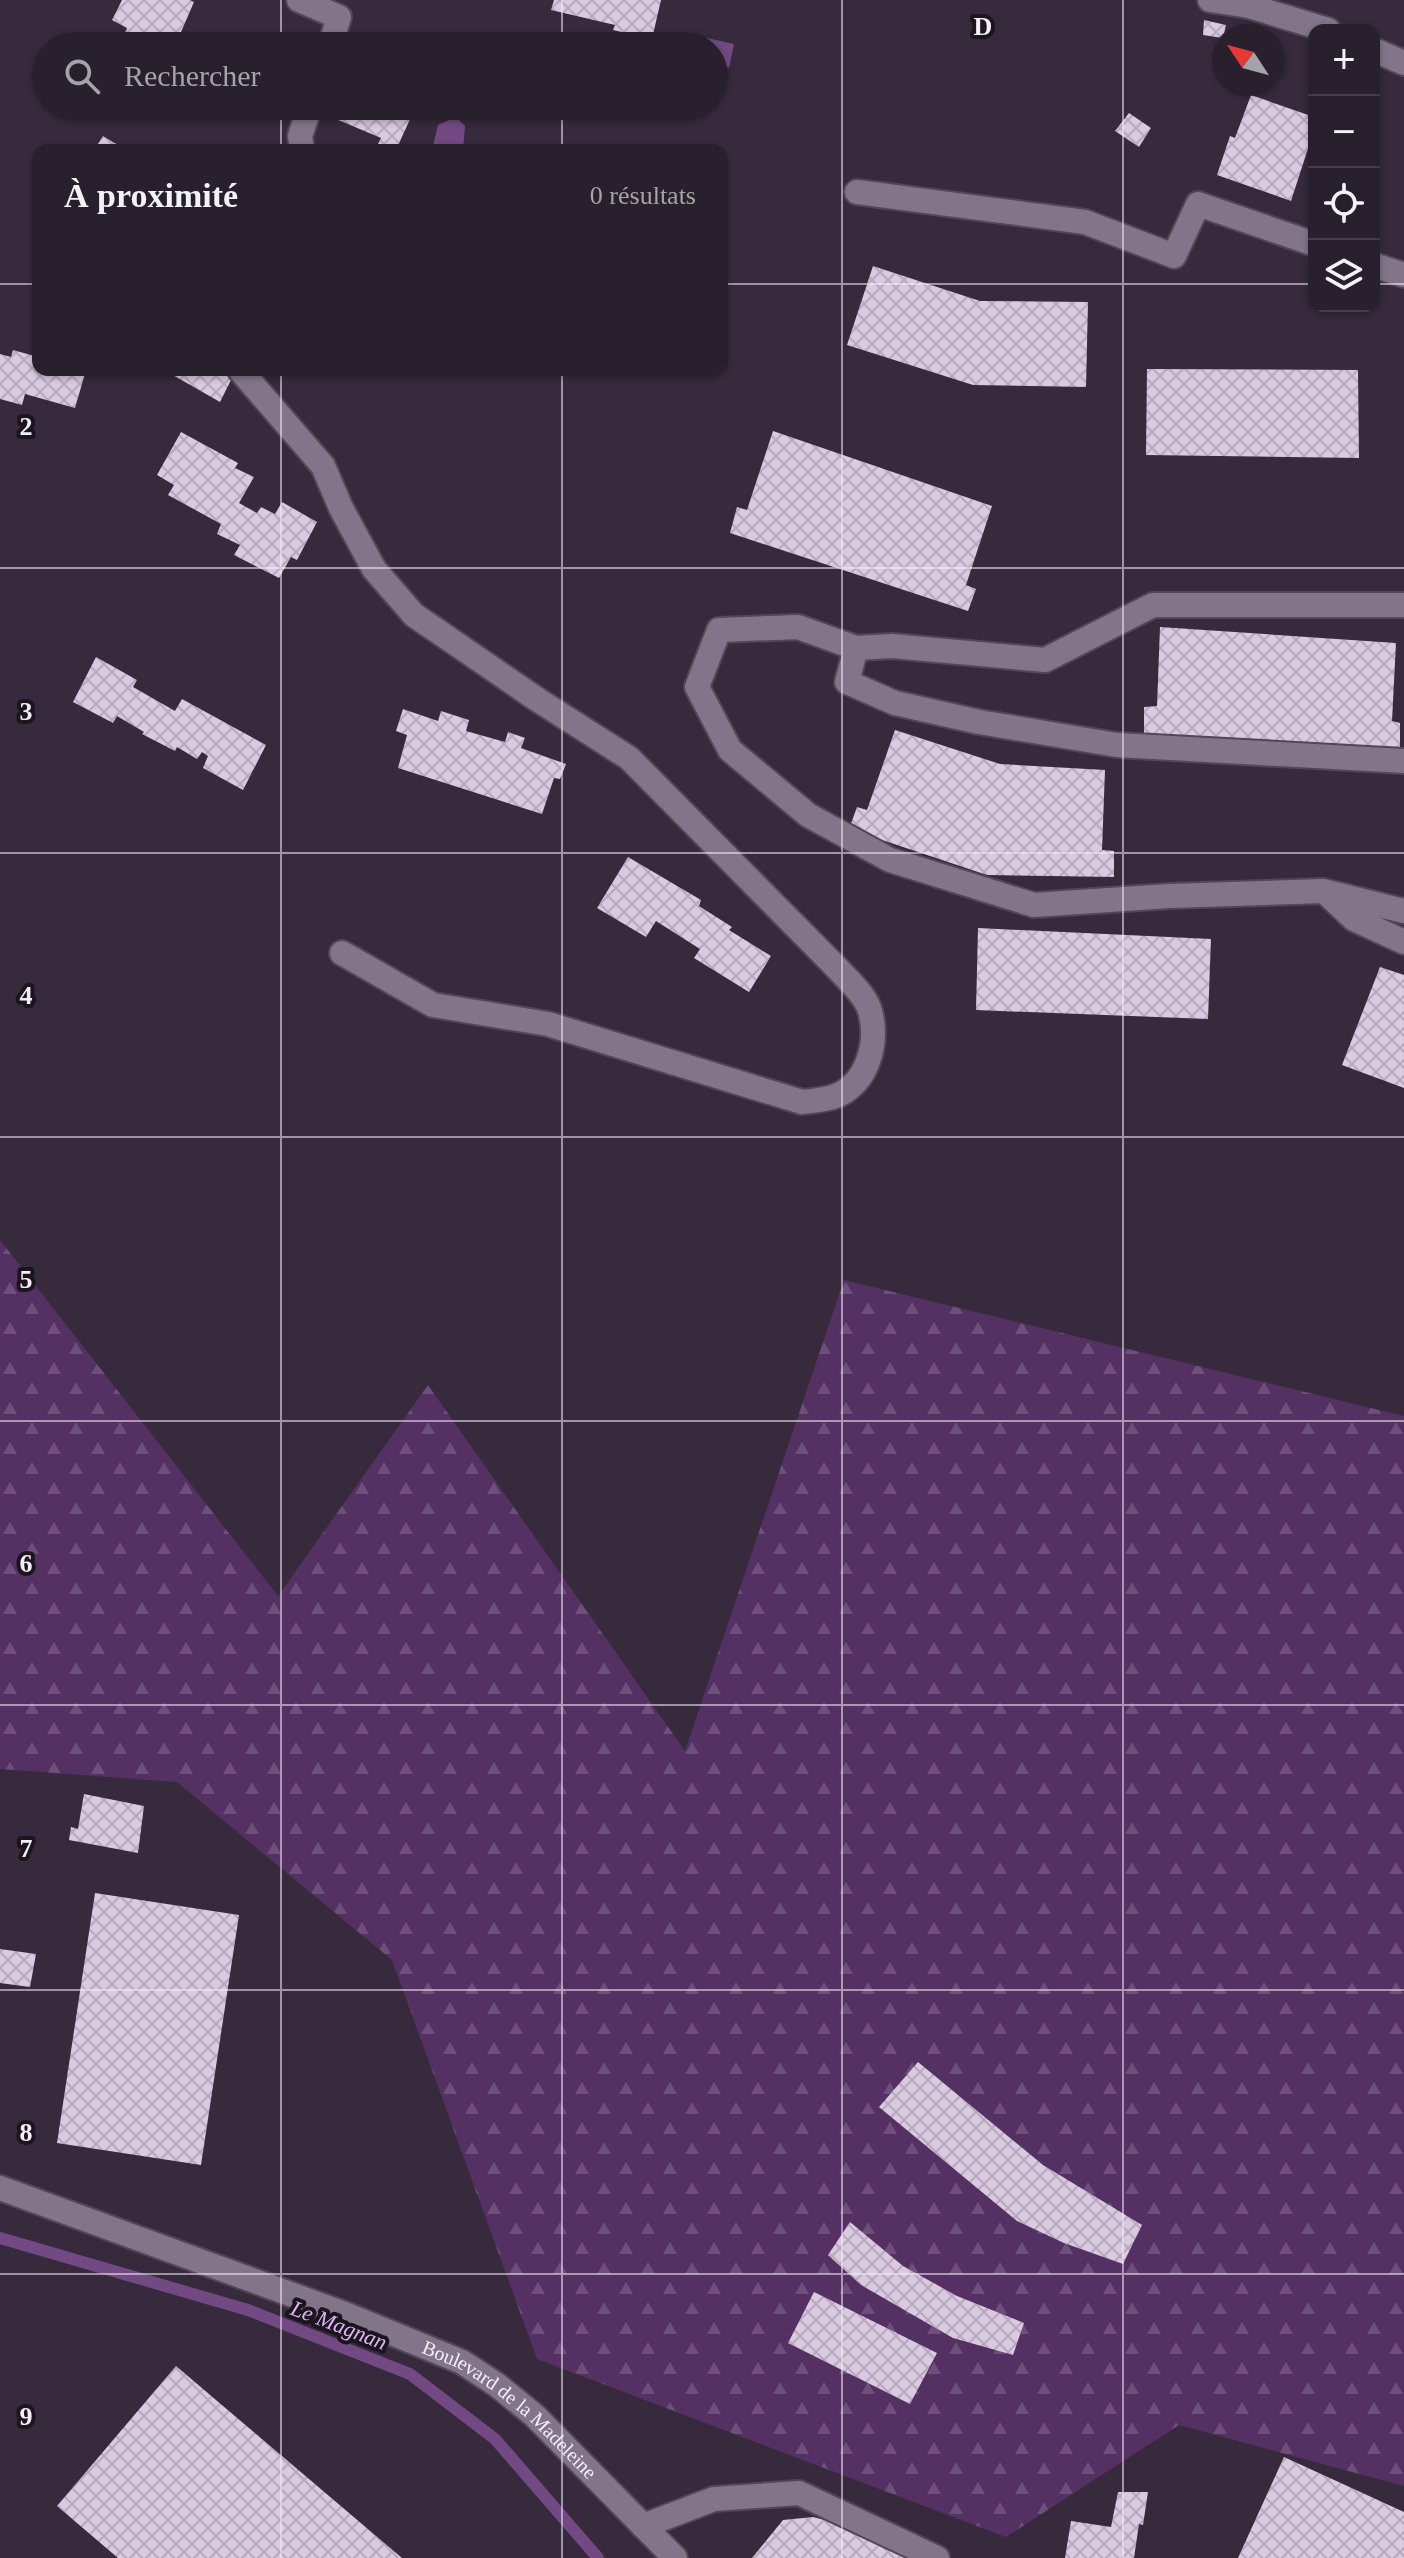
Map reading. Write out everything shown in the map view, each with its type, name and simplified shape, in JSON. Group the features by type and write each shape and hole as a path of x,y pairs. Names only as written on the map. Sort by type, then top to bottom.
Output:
{"street":[{"path":"299,0 339,17 334,32"},
{"path":"1210,0 1249,6 1314,24"},
{"path":"1380,53 1404,63"},
{"path":"301,144 300,136 305,120"},
{"path":"857,192 1085,222 1174,256 1198,204 1308,242"},
{"path":"1380,267 1404,275"},
{"path":"245,376 323,466 341,508 374,569 414,615 629,758 838,969 868,1006 874,1035 870,1059 856,1082 835,1097 802,1102 548,1024 433,1005 342,953"},
{"path":"1404,605 1153,605 1045,660 892,646 856,648 798,627 719,630 697,687 730,750 808,815 890,860 1034,905 1169,896 1323,891 1404,911"},
{"path":"856,648 847,682 895,703 979,722 1117,745 1404,761"},
{"path":"1323,891 1354,919 1404,942"},
{"name":"Boulevard de la Madeleine","path":"0,2188 286,2292 462,2362 534,2415 675,2558"},
{"path":"643,2526 714,2499 799,2493 937,2558"}],"green space":[{"path":"0,1240 278,1596 428,1385 685,1751 844,1280 1404,1416 1404,2486 1179,2425 1006,2537 537,2359 392,1960 177,1782 0,1769"}],"shaded area":[{"path":"728,43 734,44 728,68"},
{"path":"459,120 465,126 464,144 433,144 438,125"}],"building":[{"path":"122,0 194,2 181,32 125,32 127,28 112,20"},
{"path":"554,0 661,0 654,32 622,32 613,30 615,25 551,10"},
{"path":"1204,20 1222,24 1212,24 1212,36 1203,35"},
{"path":"1251,96 1308,115 1308,149 1291,201 1217,175 1230,136 1235,138"},
{"path":"1129,113 1151,128 1139,147 1115,131"},
{"path":"338,120 410,120 399,144 378,144 381,138"},
{"path":"103,136 116,144 98,144"},
{"path":"873,266 980,301 1088,302 1086,387 973,385 847,345"},
{"path":"13,350 32,355 32,376 84,376 75,408 25,394 22,405 0,399 0,354 11,357"},
{"path":"1147,369 1358,370 1359,458 1146,455"},
{"path":"174,376 233,376 220,402"},
{"path":"773,431 992,506 966,585 976,589 968,611 730,533 737,507 747,510"},
{"path":"181,432 238,463 235,468 254,477 239,503 257,513 261,507 275,514 282,502 317,522 297,560 291,557 279,578 234,555 240,545 217,534 221,524 168,495 174,485 157,475"},
{"path":"1160,627 1396,643 1392,721 1400,723 1400,755 1144,737 1144,707 1157,706"},
{"path":"96,657 137,680 133,687 175,711 182,699 266,745 243,790 203,768 208,756 202,752 197,759 177,747 175,751 142,734 144,732 117,716 113,723 73,702"},
{"path":"403,709 438,721 441,711 469,720 466,731 505,742 508,732 525,738 521,748 566,764 560,779 554,778 542,814 398,768 407,735 396,731"},
{"path":"895,730 1000,764 1105,770 1102,850 1114,851 1114,877 987,875 849,829 857,807 867,810"},
{"path":"628,857 701,900 699,906 732,927 729,930 771,956 749,992 694,958 700,949 656,921 646,937 597,908"},
{"path":"978,928 1211,939 1208,1019 976,1010"},
{"path":"1380,967 1404,975 1404,1088 1342,1065"},
{"path":"84,1794 144,1806 138,1853 69,1840 71,1827 78,1829"},
{"path":"95,1893 239,1915 201,2165 57,2143"},
{"path":"0,1949 36,1954 30,1987 0,1983"},
{"path":"918,2062 1043,2165 1142,2225 1123,2264 1064,2243 1017,2221 879,2107"},
{"path":"850,2222 903,2266 957,2296 1024,2323 1013,2355 953,2338 861,2285 828,2255"},
{"path":"814,2292 937,2353 910,2404 788,2343"},
{"path":"176,2366 402,2558 118,2558 57,2506"},
{"path":"1284,2457 1404,2512 1404,2558 1238,2558"},
{"path":"1118,2492 1148,2492 1134,2558 1065,2558 1071,2521 1111,2527"},
{"path":"813,2517 872,2532 909,2558 752,2558 783,2520"}],"waterway":[{"name":"Le Magnan","path":"0,2238 248,2310 410,2374 495,2439 598,2558"}]}
